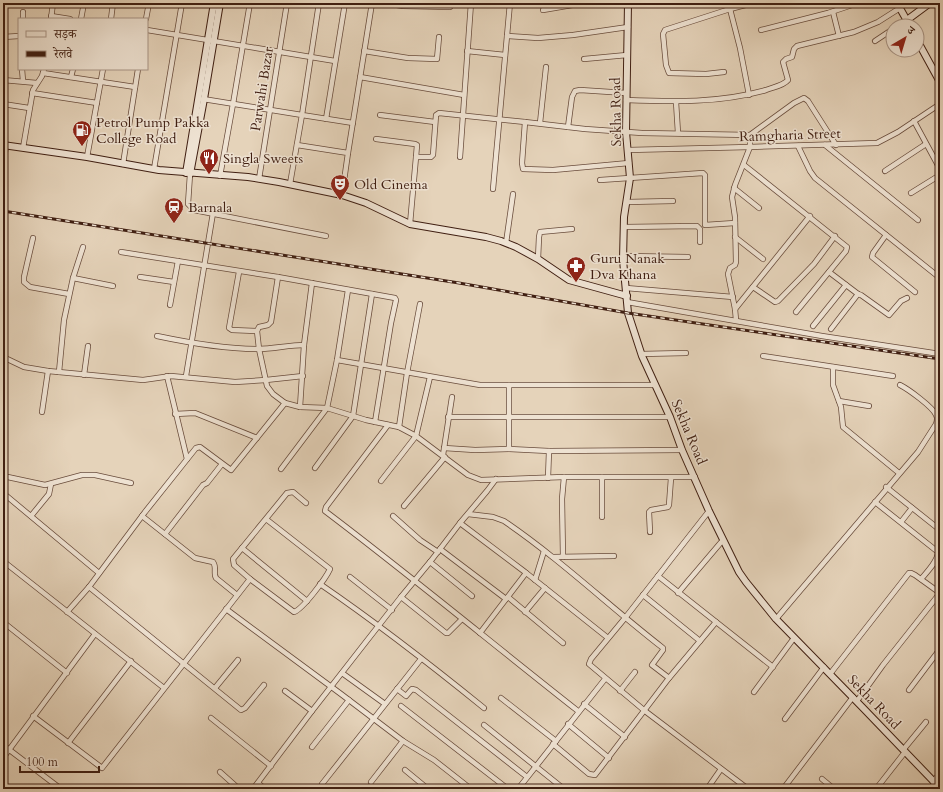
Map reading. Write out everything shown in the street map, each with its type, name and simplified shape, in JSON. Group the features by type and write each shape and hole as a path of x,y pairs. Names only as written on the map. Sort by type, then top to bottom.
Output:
{"street":[{"path":"4,3 4,80 37,83"},
{"path":"51,18 53,3"},
{"path":"81,18 84,3"},
{"path":"111,18 113,3"},
{"path":"146,18 149,3"},
{"path":"154,169 182,3"},
{"path":"211,41 214,3"},
{"path":"220,3 211,41 188,173 188,200 190,207 194,210 326,236"},
{"path":"220,176 234,104 242,45 250,3"},
{"name":"Parwahi Bazar","path":"258,179 287,3"},
{"path":"290,184 319,3"},
{"path":"326,119 345,3"},
{"path":"342,196 372,3"},
{"path":"384,3 409,7 450,7"},
{"path":"460,157 471,3"},
{"path":"493,189 510,3"},
{"path":"543,10 584,3"},
{"name":"Sekha Road","path":"628,3 626,132 630,178 624,227 624,256 628,313 641,354 670,417 682,450 709,511 746,582 776,619 855,699 940,789"},
{"path":"724,72 706,74 670,73 666,65 663,34 665,30 753,3"},
{"path":"761,30 833,12 858,3"},
{"path":"910,18 930,3"},
{"path":"568,127 572,97 575,91 580,90 676,102 700,102 749,95 787,82 788,78 783,62 785,59 792,57 794,49 797,46 869,27 899,6 906,18"},
{"path":"730,9 740,48 749,95"},
{"path":"22,18 23,12"},
{"path":"833,12 839,36"},
{"path":"508,36 538,38 573,35 628,27"},
{"path":"148,30 335,61"},
{"path":"875,41 885,34"},
{"path":"3,38 18,36"},
{"path":"364,51 408,58 436,59 439,37"},
{"path":"467,51 505,55"},
{"path":"925,54 939,79"},
{"path":"584,60 627,56"},
{"path":"540,123 546,67"},
{"path":"22,70 23,81"},
{"path":"71,77 73,70"},
{"path":"87,157 103,70"},
{"path":"123,164 138,70"},
{"path":"23,148 32,93 43,71 135,87"},
{"path":"360,77 464,95"},
{"path":"32,93 97,103"},
{"path":"202,98 353,123"},
{"path":"416,157 431,157 433,155 435,122 436,115 439,113 626,132 750,135 794,103 804,98 810,104 836,145"},
{"path":"676,102 678,133"},
{"path":"3,104 29,108"},
{"name":"Ramgharia Street","path":"628,150 750,148 877,143 886,139 940,104"},
{"path":"380,115 435,122"},
{"path":"914,121 940,169"},
{"path":"525,122 522,163 523,169 553,170 629,163"},
{"path":"736,320 728,274 730,268 736,264 735,223 732,197 734,188 750,148 750,135"},
{"path":"376,139 417,145 410,224"},
{"path":"885,171 926,144"},
{"path":"3,164 5,145 154,169 258,179 290,184 366,203 410,224 486,237 506,243 538,259 569,280 627,299 822,336 940,354"},
{"path":"297,145 348,153"},
{"path":"825,145 918,220"},
{"path":"798,146 815,178 940,278"},
{"path":"744,165 810,216 848,248 796,312"},
{"path":"600,180 703,173 705,175 705,225 735,223"},
{"path":"911,193 940,175"},
{"path":"734,188 759,208"},
{"path":"506,243 513,194"},
{"path":"627,202 673,202"},
{"path":"186,376 190,343 213,213"},
{"path":"735,309 810,216"},
{"path":"624,227 697,226 700,229 700,242"},
{"path":"538,259 540,232 572,229"},
{"path":"886,235 873,253 872,258 915,292"},
{"path":"754,286 775,302 778,302 814,264 835,236"},
{"path":"735,237 763,259"},
{"path":"33,238 24,282 30,287 69,294"},
{"path":"59,372 64,320 73,278 83,247"},
{"path":"121,252 384,295 396,299 375,422"},
{"path":"624,256 688,257"},
{"path":"170,305 178,261"},
{"path":"239,272 229,329 257,331"},
{"path":"829,272 858,294 862,294 888,315 907,298"},
{"path":"140,276 174,282"},
{"path":"278,277 271,322 268,325 259,327 257,331 259,349 268,388 285,403 300,407 327,408 375,422 399,427 416,436 472,477 481,480 564,477 695,477"},
{"path":"73,278 113,286"},
{"path":"300,407 304,345 312,283"},
{"path":"813,326 846,285"},
{"path":"626,288 733,297"},
{"path":"281,469 327,408 337,360 348,290"},
{"path":"315,468 353,416 372,294"},
{"path":"831,329 858,294"},
{"path":"399,427 406,373 420,304"},
{"path":"157,336 190,343 228,348 259,349 304,345"},
{"path":"84,375 88,346"},
{"path":"641,354 686,354"},
{"path":"763,356 893,376"},
{"path":"3,358 24,367 48,371 143,380 167,376 186,376 225,382 303,376"},
{"path":"337,360 480,385 655,385"},
{"path":"833,367 833,384 841,407 843,425 845,429 899,473"},
{"path":"42,412 48,371"},
{"path":"167,376 187,459"},
{"path":"381,481 416,436 430,377"},
{"path":"509,385 509,449"},
{"path":"776,619 886,487 918,452 934,428 937,421 936,415 914,394 900,385"},
{"path":"404,506 444,456 448,417 452,397"},
{"path":"839,401 869,406"},
{"path":"67,612 89,586 192,452 200,446 232,470 285,403"},
{"path":"175,414 195,413 257,438"},
{"path":"448,417 670,417"},
{"path":"388,425 325,510 578,711"},
{"path":"444,448 475,450 682,450"},
{"path":"548,478 549,450"},
{"path":"165,534 203,485 207,483 222,464"},
{"path":"3,476 45,485 82,475 131,483"},
{"path":"563,557 562,499 564,477"},
{"path":"602,477 602,517"},
{"path":"650,532 649,512 651,510 668,507 671,478"},
{"path":"253,789 401,597 415,582 496,479"},
{"path":"31,516 48,496 51,484"},
{"path":"886,487 940,530"},
{"path":"266,519 330,569 299,610 293,612 250,579 233,563 233,560 242,548 266,519 289,492 293,492 306,503"},
{"path":"3,493 99,573"},
{"path":"875,502 900,522 939,549 938,555 921,579"},
{"path":"900,522 912,508"},
{"path":"709,511 625,618 591,658 589,666 645,711 748,789"},
{"path":"468,514 493,517 500,520 553,557 663,648 652,665 669,678"},
{"path":"142,516 195,558 214,562 215,577 237,595"},
{"path":"393,516 420,540 439,551 507,598 563,643"},
{"path":"460,523 608,638"},
{"path":"678,593 723,540"},
{"path":"242,548 307,600"},
{"path":"535,580 544,551"},
{"path":"553,557 614,556"},
{"path":"3,561 164,688"},
{"path":"430,562 472,596"},
{"path":"480,633 526,573"},
{"path":"783,789 940,595 913,573 909,573 830,674"},
{"path":"658,576 773,667"},
{"path":"350,577 392,610"},
{"path":"34,716 102,768 250,579"},
{"path":"320,584 484,708"},
{"path":"89,586 242,710 264,685"},
{"path":"525,612 545,588"},
{"path":"643,595 700,641"},
{"path":"401,597 446,633 451,631 462,619"},
{"path":"226,609 403,741 434,760 472,789"},
{"path":"3,622 67,673"},
{"path":"501,698 554,742 589,774 593,776 596,775 669,678 716,622"},
{"path":"3,758 95,634"},
{"path":"754,692 794,638"},
{"path":"909,690 940,649"},
{"path":"322,789 322,784 421,659"},
{"path":"215,688 238,660"},
{"path":"68,743 131,661"},
{"path":"785,720 824,667"},
{"path":"620,691 635,672"},
{"path":"342,673 385,704"},
{"path":"518,789 578,711 605,679"},
{"path":"397,689 406,696 411,690 414,689 527,777"},
{"path":"285,691 312,711"},
{"path":"312,747 349,700"},
{"path":"584,704 625,737"},
{"path":"401,706 508,789"},
{"path":"211,718 271,766"},
{"path":"876,789 926,722"},
{"path":"568,724 609,758"},
{"path":"484,725 536,765 564,789"},
{"path":"371,782 403,741"},
{"path":"3,744 61,789"},
{"path":"707,789 721,769"},
{"path":"405,770 428,789"},
{"path":"220,772 239,789"},
{"path":"933,782 940,773"},
{"path":"822,779 834,789"},
{"path":"258,783 265,789"}],"railway":[{"path":"3,211 459,283 628,313 940,359"}],"place":[{"name":"Petrol Pump Pakka College Road","path":"82,147"},
{"name":"Singla Sweets","path":"209,175"},
{"name":"Old Cinema","path":"340,201"},
{"name":"Barnala","path":"174,224"},
{"name":"Guru Nanak Dva Khana","path":"576,283"}]}
